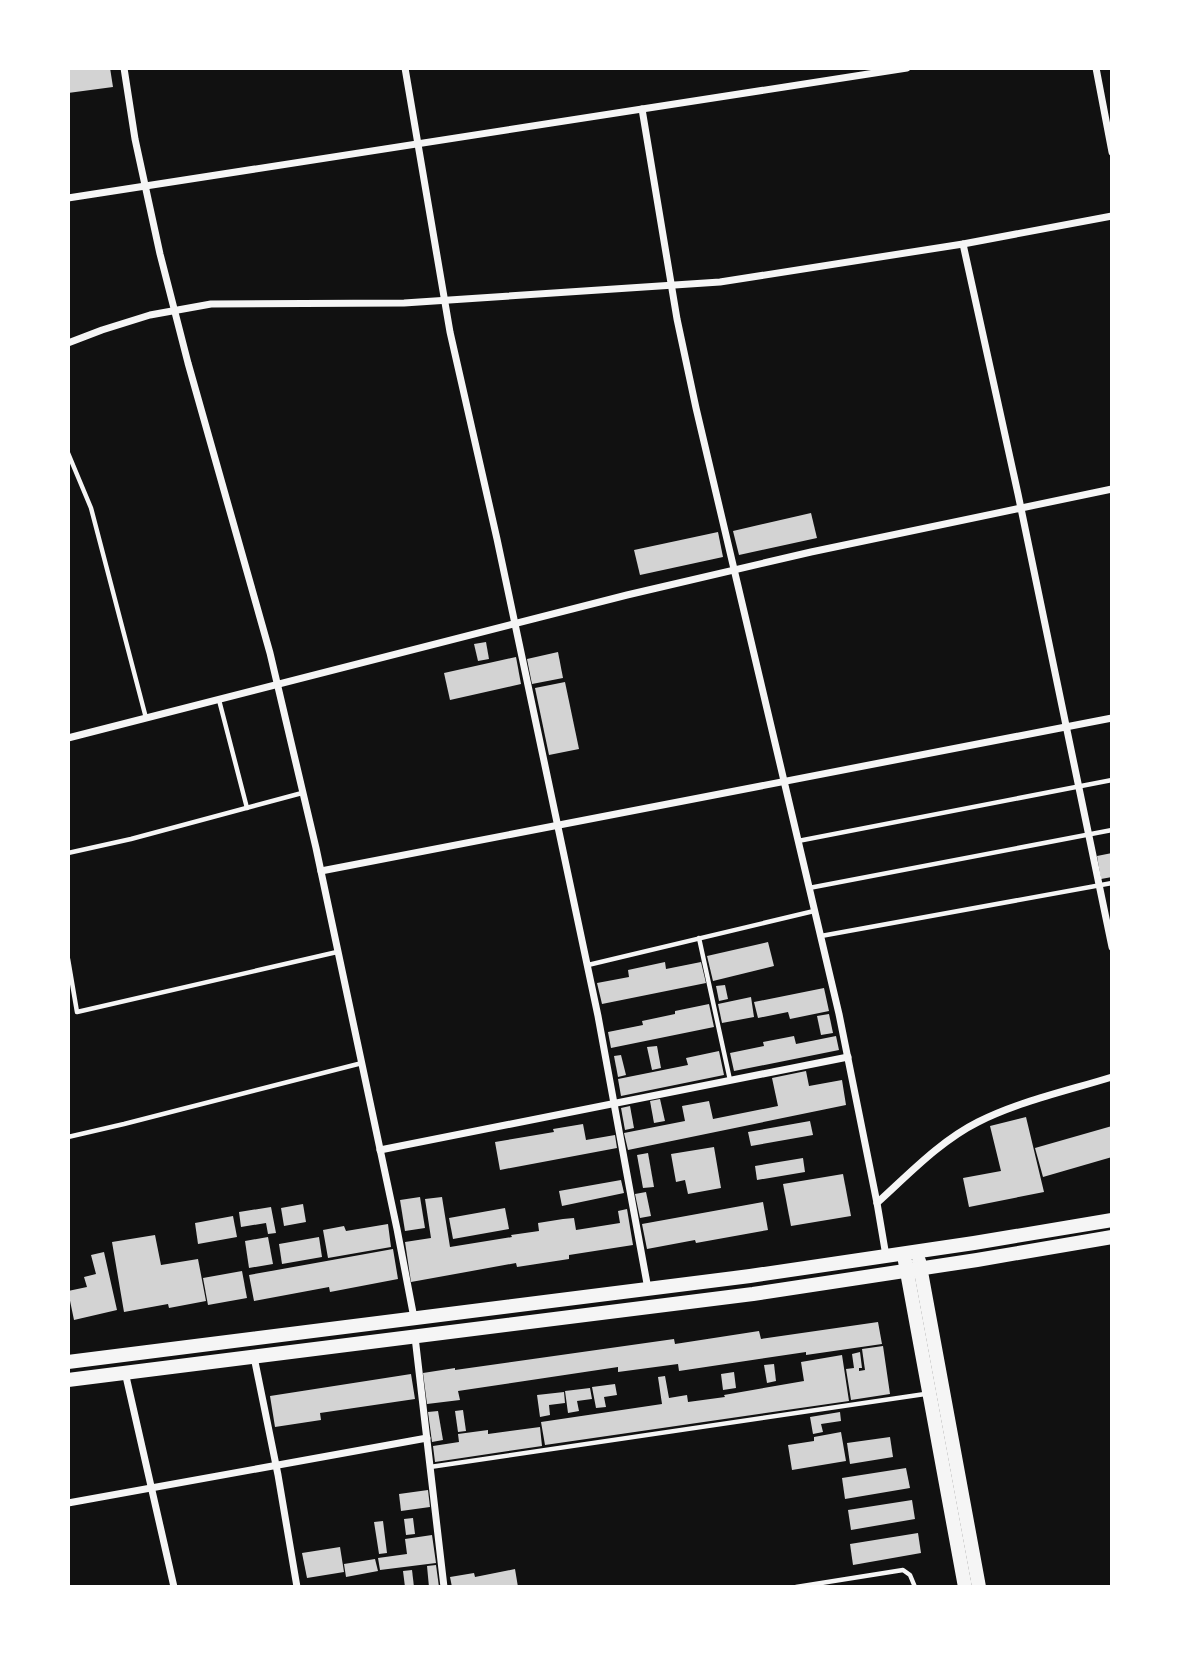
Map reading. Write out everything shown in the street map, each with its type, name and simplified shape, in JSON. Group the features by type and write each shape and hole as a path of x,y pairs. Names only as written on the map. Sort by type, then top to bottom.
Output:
{"main road":[{"path":"68,1362 648,1290 1112,1220"},
{"path":"68,1380 728,1297 1112,1237"},
{"path":"911,1252 979,1587"},
{"path":"914,1269 929,1394 965,1587"}],"street":[{"path":"124,68 135,139 160,254 277,685 303,793 414,1319"},
{"path":"405,68 450,332 587,965 648,1290"},
{"path":"68,198 907,68"},
{"path":"1096,68 1112,152"},
{"path":"642,109 671,285 696,408 821,936 848,1057 886,1256"},
{"path":"68,343 150,315 211,304 404,303 720,282 963,244 1112,216"},
{"path":"963,244 1112,947"},
{"path":"68,738 734,570 1112,489"},
{"path":"321,871 1112,718"},
{"path":"380,1150 848,1057"},
{"path":"877,1203 952,1138 978,1122 1027,1103 1112,1077"},
{"path":"415,1336 444,1587"},
{"path":"254,1356 297,1587"},
{"path":"125,1373 174,1587"},
{"path":"68,1503 427,1438"}],"lane":[{"path":"68,453 91,508 147,718"},
{"path":"219,700 247,808"},
{"path":"798,841 1112,780"},
{"path":"68,853 303,793"},
{"path":"809,888 1112,830"},
{"path":"821,936 1112,883"},
{"path":"587,965 815,911"},
{"path":"699,938 730,1081"},
{"path":"68,959 77,1012 338,952"},
{"path":"68,1137 362,1063"},
{"path":"430,1467 929,1394"},
{"path":"796,1587 903,1570 910,1575 915,1587"}],"building":[{"path":"68,68 110,68 113,87 68,93"},
{"path":"811,513 817,538 739,555 733,531"},
{"path":"718,532 723,557 640,575 634,550"},
{"path":"486,642 489,659 478,661 474,644"},
{"path":"558,652 563,678 532,684 527,659"},
{"path":"516,657 521,684 450,700 444,673"},
{"path":"565,682 579,749 549,755 535,688"},
{"path":"1112,853 1112,877 1101,879 1097,856"},
{"path":"768,942 774,966 713,981 707,956"},
{"path":"665,962 666,969 701,962 706,983 602,1004 597,983 629,977 628,970"},
{"path":"725,985 728,999 719,1001 716,986"},
{"path":"824,988 829,1011 790,1019 788,1012 758,1018 754,1002"},
{"path":"751,997 754,1017 722,1023 718,1004"},
{"path":"709,1004 714,1027 611,1048 608,1032 643,1025 642,1021"},
{"path":"829,1014 833,1033 821,1035 817,1016"},
{"path":"794,1036 796,1044 836,1036 839,1050 734,1071 730,1053 764,1046 763,1042"},
{"path":"657,1046 661,1068 652,1070 647,1047"},
{"path":"719,1051 724,1075 621,1096 618,1079 688,1065 686,1058"},
{"path":"621,1055 626,1075 618,1077 614,1056"},
{"path":"806,1071 809,1086 842,1080 846,1105 628,1150 624,1133 685,1121 682,1106 709,1101 713,1119 778,1106 772,1078"},
{"path":"660,1099 665,1121 654,1123 650,1101"},
{"path":"630,1106 634,1128 625,1130 621,1108"},
{"path":"1026,1117 1044,1192 969,1207 963,1178 1001,1171 990,1126"},
{"path":"810,1121 813,1135 751,1146 748,1132"},
{"path":"583,1124 586,1140 615,1135 617,1148 500,1170 495,1142"},
{"path":"1112,1126 1112,1157 1043,1177 1035,1148"},
{"path":"714,1147 721,1188 688,1194 685,1180 676,1182 671,1154"},
{"path":"648,1153 654,1187 643,1188 637,1155"},
{"path":"803,1158 805,1172 757,1180 755,1166"},
{"path":"843,1174 851,1216 791,1226 783,1184"},
{"path":"621,1180 624,1193 562,1206 559,1191"},
{"path":"646,1192 651,1216 640,1218 635,1194"},
{"path":"420,1197 425,1228 405,1231 400,1200"},
{"path":"442,1197 450,1247 539,1231 538,1223 563,1219 574,1218 576,1230 620,1223 618,1211 627,1209 633,1245 569,1255 569,1259 517,1267 516,1263 411,1282 405,1242 431,1238 425,1199"},
{"path":"763,1202 768,1230 647,1249 642,1224"},
{"path":"303,1204 306,1222 284,1226 281,1208"},
{"path":"271,1207 276,1233 268,1234 266,1223 241,1227 239,1212"},
{"path":"505,1208 509,1229 453,1239 449,1218"},
{"path":"233,1216 237,1237 198,1244 195,1223"},
{"path":"388,1224 391,1247 328,1258 323,1230 344,1226 346,1231"},
{"path":"155,1235 161,1265 198,1259 206,1301 124,1312 112,1242"},
{"path":"268,1237 273,1264 249,1268 245,1241"},
{"path":"319,1237 322,1257 282,1264 279,1244"},
{"path":"393,1249 398,1279 330,1292 329,1287 254,1301 249,1275"},
{"path":"104,1252 117,1310 74,1320 68,1291 87,1287 84,1277 96,1274 91,1255"},
{"path":"242,1271 247,1298 208,1305 203,1278"},
{"path":"878,1322 882,1344 679,1371 678,1364 618,1372 618,1367 458,1391 460,1400 427,1404 423,1373 674,1339 675,1344 759,1331 761,1339"},
{"path":"883,1346 890,1394 851,1400 846,1369 854,1368 852,1354 860,1352 862,1368 859,1368 859,1371 865,1370 862,1349"},
{"path":"842,1355 849,1401 545,1445 541,1422 662,1404 658,1377 665,1376 669,1398 687,1395 688,1402 804,1381 801,1362"},
{"path":"774,1364 776,1381 767,1383 764,1365"},
{"path":"734,1372 736,1388 723,1390 721,1374"},
{"path":"411,1374 415,1399 320,1413 321,1420 275,1427 270,1396"},
{"path":"615,1384 617,1395 604,1397 606,1407 596,1408 592,1387"},
{"path":"590,1388 592,1399 577,1401 579,1411 568,1413 565,1391"},
{"path":"564,1392 565,1403 549,1405 550,1415 540,1417 537,1395"},
{"path":"463,1410 466,1431 458,1432 455,1411"},
{"path":"438,1411 443,1440 432,1442 428,1412"},
{"path":"840,1412 841,1421 821,1424 823,1432 813,1434 810,1417"},
{"path":"540,1427 542,1446 435,1462 433,1446 459,1442 458,1434 488,1430 488,1434"},
{"path":"841,1432 846,1461 792,1470 788,1445 814,1441 814,1437"},
{"path":"890,1437 893,1457 850,1464 847,1443"},
{"path":"906,1468 910,1488 845,1499 842,1478"},
{"path":"428,1490 430,1507 401,1511 399,1494"},
{"path":"912,1500 915,1519 851,1530 848,1510"},
{"path":"413,1518 415,1534 406,1535 404,1519"},
{"path":"383,1521 387,1553 379,1554 374,1522"},
{"path":"918,1533 921,1553 853,1565 850,1544"},
{"path":"432,1535 436,1563 380,1570 378,1558 407,1554 405,1539"},
{"path":"340,1547 344,1572 307,1578 302,1553"},
{"path":"375,1559 378,1571 346,1577 344,1564"},
{"path":"436,1565 439,1587 429,1587 427,1566"},
{"path":"515,1569 518,1587 452,1587 450,1577 474,1573 475,1577"},
{"path":"412,1570 414,1587 405,1587 403,1571"}]}
